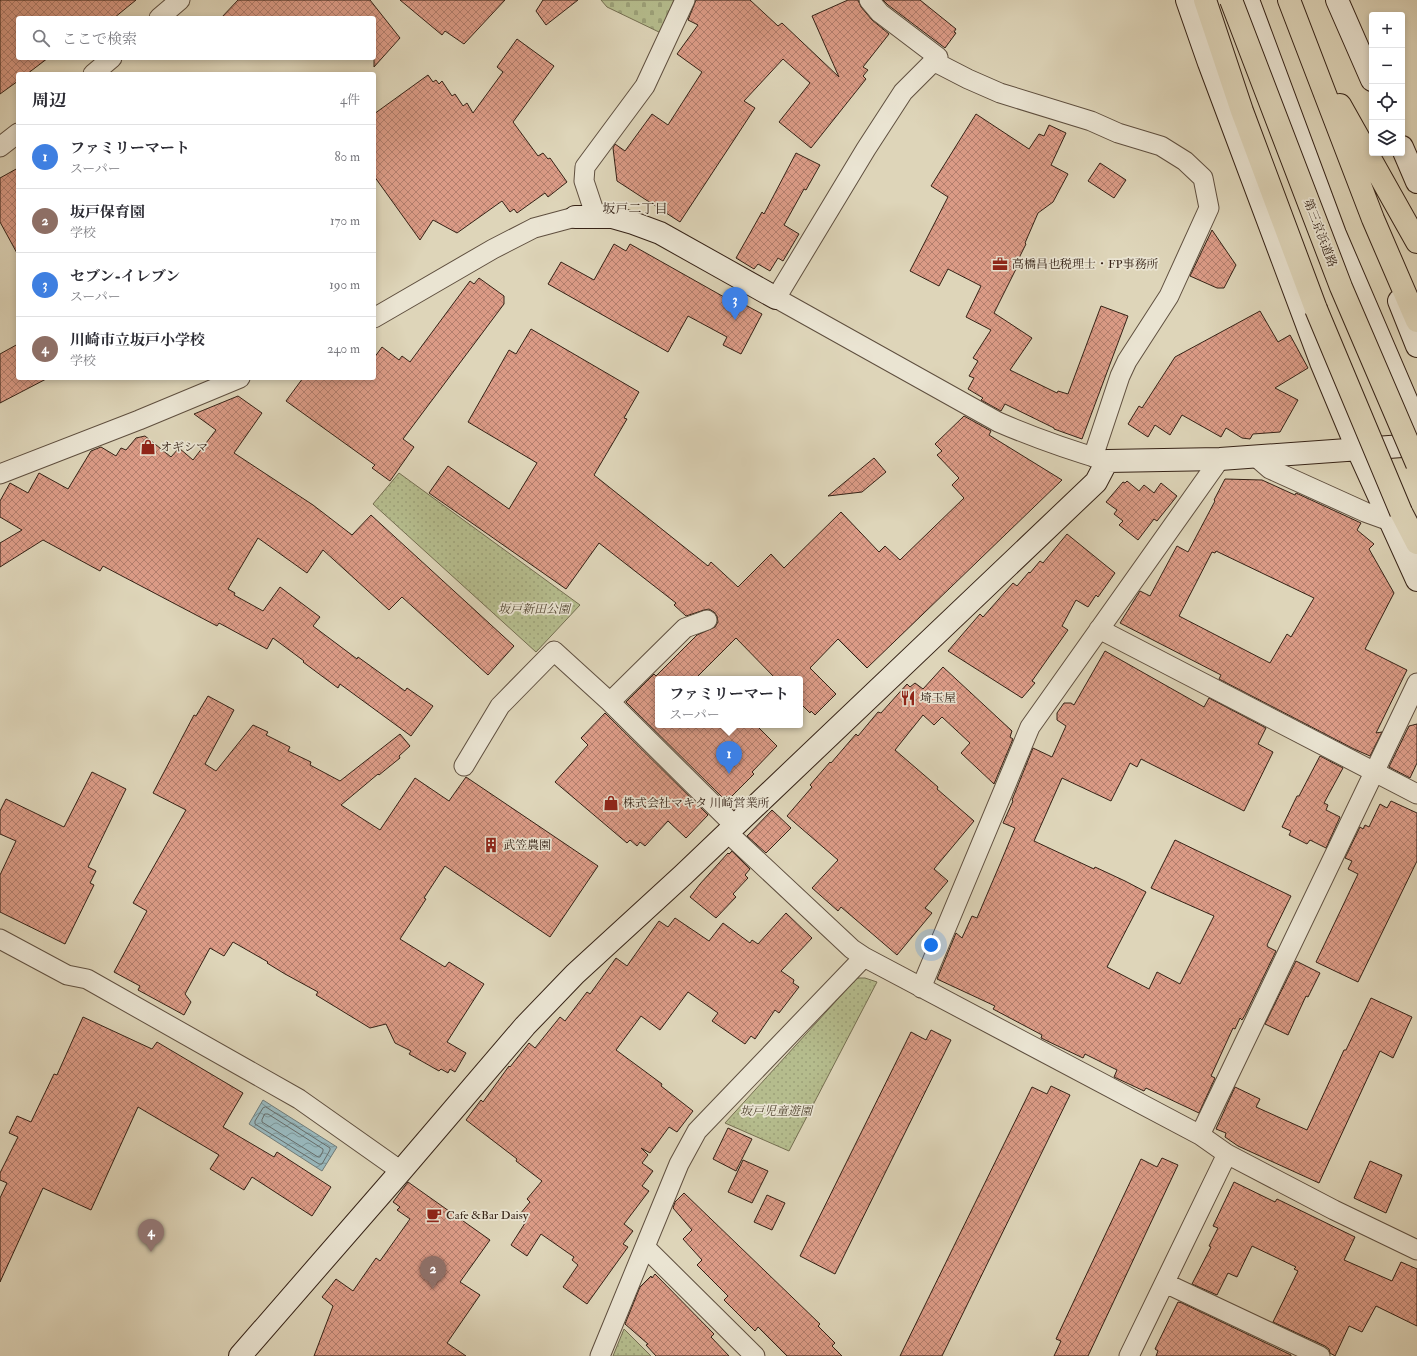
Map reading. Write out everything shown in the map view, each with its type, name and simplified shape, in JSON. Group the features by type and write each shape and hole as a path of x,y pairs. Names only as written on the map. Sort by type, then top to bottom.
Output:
{"highway":[{"path":"1205,0 1242,111 1316,309 1401,512 1417,543"},
{"name":"第三京浜道路","path":"1231,0 1341,287 1417,464"},
{"path":"1289,0 1373,219 1417,321"},
{"path":"1303,39 1417,242"}],"street":[{"path":"161,16 180,0"},
{"path":"586,217 584,181 585,167 645,86 685,0"},
{"path":"776,298 866,149 903,92 938,57 880,13 870,0"},
{"path":"1187,0 1321,362 1357,448 1417,580"},
{"path":"1248,0 1335,234 1417,425"},
{"path":"1282,0 1356,196 1417,346"},
{"path":"1337,0 1369,73"},
{"path":"95,72 110,60"},
{"path":"240,1356 525,1026 575,974 732,830 1096,482 1120,376 1127,361 1169,296 1209,208 1203,178 1185,161 1161,146 1118,133 1091,121 1000,93 933,61"},
{"path":"0,147 16,135"},
{"path":"1405,154 1417,182"},
{"path":"376,317 493,249 534,228 586,217 612,217 633,223 660,234 998,422 1032,437 1100,459 1220,459 1357,448 1417,445"},
{"path":"0,474 139,420 235,380"},
{"path":"1255,456 1270,470 1365,512 1390,521"},
{"path":"921,988 1030,727 1098,629 1220,459"},
{"path":"610,702 685,628 707,620"},
{"path":"1098,629 1417,794"},
{"path":"464,766 500,706 554,651 610,702 732,830 852,949 921,988 1200,1136 1227,1154 1334,1210 1417,1250"},
{"path":"1200,1136 1417,683"},
{"path":"0,939 67,975 87,979 298,1099 401,1171"},
{"path":"600,1356 679,1164 697,1131 864,957"},
{"path":"1129,1356 1227,1154"},
{"path":"645,1246 755,1356"},
{"path":"1165,1282 1320,1356"}],"green space":[{"path":"601,0 674,0 661,33 607,7"},
{"name":"坂戸新田公園","path":"399,473 580,605 536,652 373,504"},
{"name":"坂戸児童遊園","path":"857,978 865,978 877,982 789,1151 725,1123"},
{"path":"624,1329 651,1356 613,1356"}],"water":[{"path":"263,1100 337,1147 322,1171 249,1124"}],"building":[{"path":"0,0 136,0 116,16 16,16 16,60 45,60 30,72 16,72 16,82 0,94"},
{"path":"238,0 370,0 400,38 374,67 374,60 376,60 376,16 223,16"},
{"path":"400,0 505,0 464,44 445,31 442,35"},
{"path":"543,0 578,0 546,25 536,11"},
{"path":"696,0 750,0 778,26 782,23 839,77 812,16 848,0 858,0 861,7 872,20 889,34 863,67 868,70 863,76 866,79 811,148 779,122 810,83 783,59 744,101 755,108 680,222 617,181 613,148 615,144 625,151 652,114 668,125 702,72 677,54 698,25 688,20"},
{"path":"883,0 920,0 956,29 954,32 956,33 945,48"},
{"path":"517,39 554,66 513,122 538,156 543,153 548,159 550,158 567,182 548,197 545,193 517,213 514,209 510,212 502,201 457,233 433,220 420,240 376,179 376,113 428,75 433,82 436,80 439,84 442,81 452,96 455,94 463,106 467,103 473,113 503,72 497,67"},
{"path":"976,114 1029,149 1039,134 1044,136 1049,125 1066,133 1051,165 1068,174 1053,202 1038,213 1017,262 1019,263 994,313 1032,338 1010,370 1057,393 1058,391 1068,394 1101,306 1128,316 1082,439 1054,429 1005,404 1001,411 981,400 983,398 968,389 974,378 969,376 978,361 973,358 991,330 966,317 981,286 948,269 939,286 910,271 948,197 931,186"},
{"path":"796,153 820,165 806,190 804,189 784,225 799,234 783,261 778,258 770,271 758,264 754,269 736,258 762,212 764,214"},
{"path":"1100,163 1126,180 1114,198 1088,181"},
{"path":"16,169 16,251 0,222 0,178"},
{"path":"1212,230 1236,265 1224,288 1217,288 1190,276"},
{"path":"614,244 626,251 630,244 724,297 725,294 762,314 741,354 723,345 727,337 688,316 668,352 548,284 561,262 594,280"},
{"path":"479,278 504,296 504,304 403,439 414,447 390,481 372,468 375,465 286,401 302,380 376,380 376,355 382,347 399,360 402,356 410,362 470,281 474,284"},
{"path":"1260,311 1278,342 1290,335 1308,368 1275,388 1298,400 1280,432 1253,434 1250,439 1242,438 1226,428 1221,437 1182,415 1170,435 1155,425 1148,437 1128,424 1139,406 1142,408 1175,357"},
{"path":"531,329 639,392 624,418 627,419 594,475 708,566 711,562 738,587 771,554 784,568 841,512 879,552 885,546 900,560 964,498 952,485 959,478 937,455 942,451 935,444 964,416 991,431 989,435 1062,480 867,668 838,639 810,668 836,694 815,715 811,711 810,713 803,706 803,676 773,676 736,638 698,676 656,676 697,635 715,627 718,622 717,616 714,612 709,609 686,616 674,605 676,603 599,543 566,589 429,493 448,466 509,509 537,463 468,422 509,350 516,354"},
{"path":"16,345 16,380 44,380 0,403 0,354"},
{"path":"238,396 262,413 234,453 313,505 352,535 371,515 514,646 488,675 402,597 389,610 323,550 307,573 258,538 228,589 235,593 234,595 263,611 280,587 320,617 313,626 357,659 358,657 405,691 407,688 433,706 411,736 340,684 338,688 273,638 267,649 219,623 217,626 103,566 100,571 43,540 0,567 0,543 22,530 0,517 0,501 10,483 28,493 39,473 68,489 91,451 101,447 116,456 121,448 126,450 136,438 145,436 171,457 179,448 193,460 216,430 194,414"},
{"path":"874,458 886,472 862,492 828,496"},
{"path":"1225,479 1262,480 1295,495 1296,493 1361,523 1357,530 1374,544 1369,549 1394,593 1365,649 1407,670 1376,733 1382,732 1370,756 1219,679 1221,675 1120,623 1140,591 1150,596 1177,546 1188,552 1215,501 1214,500","holes":["1216,551 1314,598 1291,637 1287,634 1270,663 1179,616 1212,552 1215,553"]},
{"path":"1127,481 1139,491 1144,485 1154,493 1161,483 1177,496 1157,521 1154,519 1138,540 1119,525 1123,521 1114,514 1117,510 1106,502 1123,482 1125,483"},
{"path":"1067,534 1115,573 1098,597 1096,595 1088,607 1076,600 1062,626 1068,630 1032,681 1035,683 1022,698 948,651 980,614 983,617 1013,583 1017,586 1040,561 1043,563"},
{"path":"1105,651 1204,707 1209,698 1266,728 1258,744 1273,752 1244,811 1141,759 1137,767 1130,763 1111,801 1062,778 1034,841 1094,869 1095,867 1146,892 1107,967 1149,989 1157,972 1180,984 1214,916 1151,888 1175,840 1291,896 1267,945 1276,951 1245,1015 1242,1020 1240,1018 1235,1029 1233,1028 1211,1076 1215,1078 1199,1113 1146,1088 1144,1091 1114,1077 1117,1070 1085,1054 1083,1058 1041,1038 1042,1035 993,1009 995,1006 937,979 956,933 962,938 972,916 977,918 1015,828 1003,823 1033,748 1052,757 1066,726 1057,720 1057,713 1064,703 1071,703 1074,705"},
{"path":"943,667 1012,731 1010,737 1013,739 994,784 961,753 970,743 942,717 934,725 923,715 895,750 938,787 937,789 974,821 934,869 948,881 925,908 932,913 897,955 841,907 838,911 812,888 838,860 787,816 812,787 810,785 830,762 831,763 856,734 858,736 878,712 881,713 907,684 910,687 915,683 923,689"},
{"path":"654,674 656,676 655,728 759,728 777,746 752,772 754,774 729,799 726,796 724,799 626,702"},
{"path":"208,696 234,710 205,764 216,771 253,725 268,732 266,735 290,747 288,751 311,762 310,765 340,781 400,734 410,746 399,756 400,758 341,805 380,830 415,778 449,801 466,777 598,866 550,937 445,866 400,939 445,967 449,962 484,984 447,1042 466,1053 455,1072 450,1069 448,1073 441,1069 439,1071 409,1054 411,1051 395,1043 386,1024 370,1028 316,995 318,992 285,974 267,963 268,962 233,942 224,956 210,948 185,994 191,1002 184,1015 138,990 140,986 114,972 147,911 133,903 186,810 153,793 194,715 196,716"},
{"path":"605,713 708,815 686,838 668,821 645,846 640,842 637,846 630,840 627,843 555,782 588,745 581,738"},
{"path":"1417,724 1417,763 1410,778 1389,767 1409,726"},
{"path":"1320,756 1343,768 1324,803 1328,805 1326,810 1340,817 1326,848 1310,840 1307,844 1289,835 1291,831 1282,827 1297,796 1299,796"},
{"path":"92,772 126,789 88,867 96,871 90,883 94,885 65,944 0,912 0,875 16,841 0,834 0,811 6,799 64,827"},
{"path":"1391,801 1417,813 1417,861 1358,982 1316,962 1358,874 1348,869 1352,861 1345,858 1360,827 1363,829 1365,825 1369,827 1380,804 1387,808"},
{"path":"772,810 791,828 766,853 747,836"},
{"path":"732,851 750,869 745,875 748,878 733,894 736,897 716,918 690,897 728,853 729,854"},
{"path":"786,913 812,938 781,971 794,980 793,983 799,987 779,1013 775,1010 755,1039 751,1036 745,1044 712,1021 718,1013 688,992 660,1030 641,1016 616,1050 662,1084 661,1086 693,1111 677,1132 669,1127 650,1153 641,1148 648,1155 642,1163 653,1171 642,1186 649,1191 624,1224 633,1231 623,1244 628,1247 587,1304 563,1287 578,1265 572,1260 574,1257 541,1234 527,1256 511,1245 527,1220 520,1214 530,1202 527,1199 542,1181 516,1161 517,1159 466,1120 481,1100 483,1102 509,1066 510,1067 529,1043 535,1048 560,1017 565,1021 587,992 590,994 616,958 627,966 659,921 668,927 675,918 709,941 723,923 750,943 752,940 758,944"},
{"path":"1296,961 1320,973 1308,997 1306,996 1288,1035 1265,1024"},
{"path":"1371,998 1412,1017 1393,1058 1380,1051 1319,1183 1238,1146 1225,1137 1226,1133 1216,1129 1235,1087 1260,1099 1256,1107 1307,1130 1344,1050 1346,1050"},
{"path":"83,1017 152,1049 157,1042 243,1093 223,1127 274,1157 277,1152 331,1187 312,1216 252,1177 244,1190 210,1169 219,1155 138,1107 91,1210 43,1188 0,1282 0,1198 7,1183 0,1180 0,1173 18,1137 9,1133 17,1116 31,1122 54,1074 57,1075"},
{"path":"931,1030 951,1040 835,1274 800,1256 911,1032 926,1040"},
{"path":"1051,1086 1070,1095 942,1356 900,1356 1032,1087 1047,1094"},
{"path":"728,1128 752,1139 736,1171 713,1159"},
{"path":"1162,1158 1178,1165 1088,1356 1054,1356 1061,1341 1056,1339 1141,1159 1157,1167"},
{"path":"743,1160 768,1171 752,1203 728,1192"},
{"path":"1370,1161 1402,1175 1386,1213 1354,1198"},
{"path":"408,1182 490,1240 460,1282 480,1295 447,1343 466,1356 314,1356 333,1306 322,1297 336,1279 353,1291 376,1258 380,1261 410,1219 397,1210 400,1207 393,1202"},
{"path":"1234,1182 1275,1202 1277,1199 1355,1237 1344,1260 1392,1281 1401,1262 1417,1269 1417,1326 1376,1306 1362,1332 1349,1326 1335,1356 1330,1353 1329,1349 1325,1346 1273,1322 1298,1271 1294,1269 1296,1267 1252,1246 1237,1277 1228,1273 1217,1295 1192,1284 1211,1247 1209,1246 1218,1228 1213,1226"},
{"path":"684,1193 820,1324 818,1326 835,1343 832,1346 842,1356 787,1356 758,1327 755,1331 724,1300 728,1296 697,1265 702,1260 683,1239 692,1230 673,1208 675,1202"},
{"path":"767,1195 785,1203 772,1230 754,1222"},
{"path":"655,1274 714,1334 711,1337 729,1356 656,1356 646,1345 648,1344 625,1324 640,1287"},
{"path":"1178,1302 1291,1356 1156,1356 1158,1351 1155,1349"}],"place":[{"name":"高橋昌也税理士・FP事務所","path":"1000,264"},
{"name":"セブン-イレブン","path":"735,320"},
{"name":"オギシマ","path":"148,447"},
{"name":"埼玉屋","path":"908,698"},
{"name":"ファミリーマート","path":"729,774"},
{"name":"株式会社マキタ 川崎営業所","path":"611,803"},
{"name":"武笠農園","path":"491,845"},
{"name":"Cafe &Bar Daisy","path":"434,1215"},
{"name":"川崎市立坂戸小学校","path":"151,1252"},
{"name":"坂戸保育園","path":"433,1289"}],"district":[{"name":"坂戸二丁目","path":"635,209"}]}
